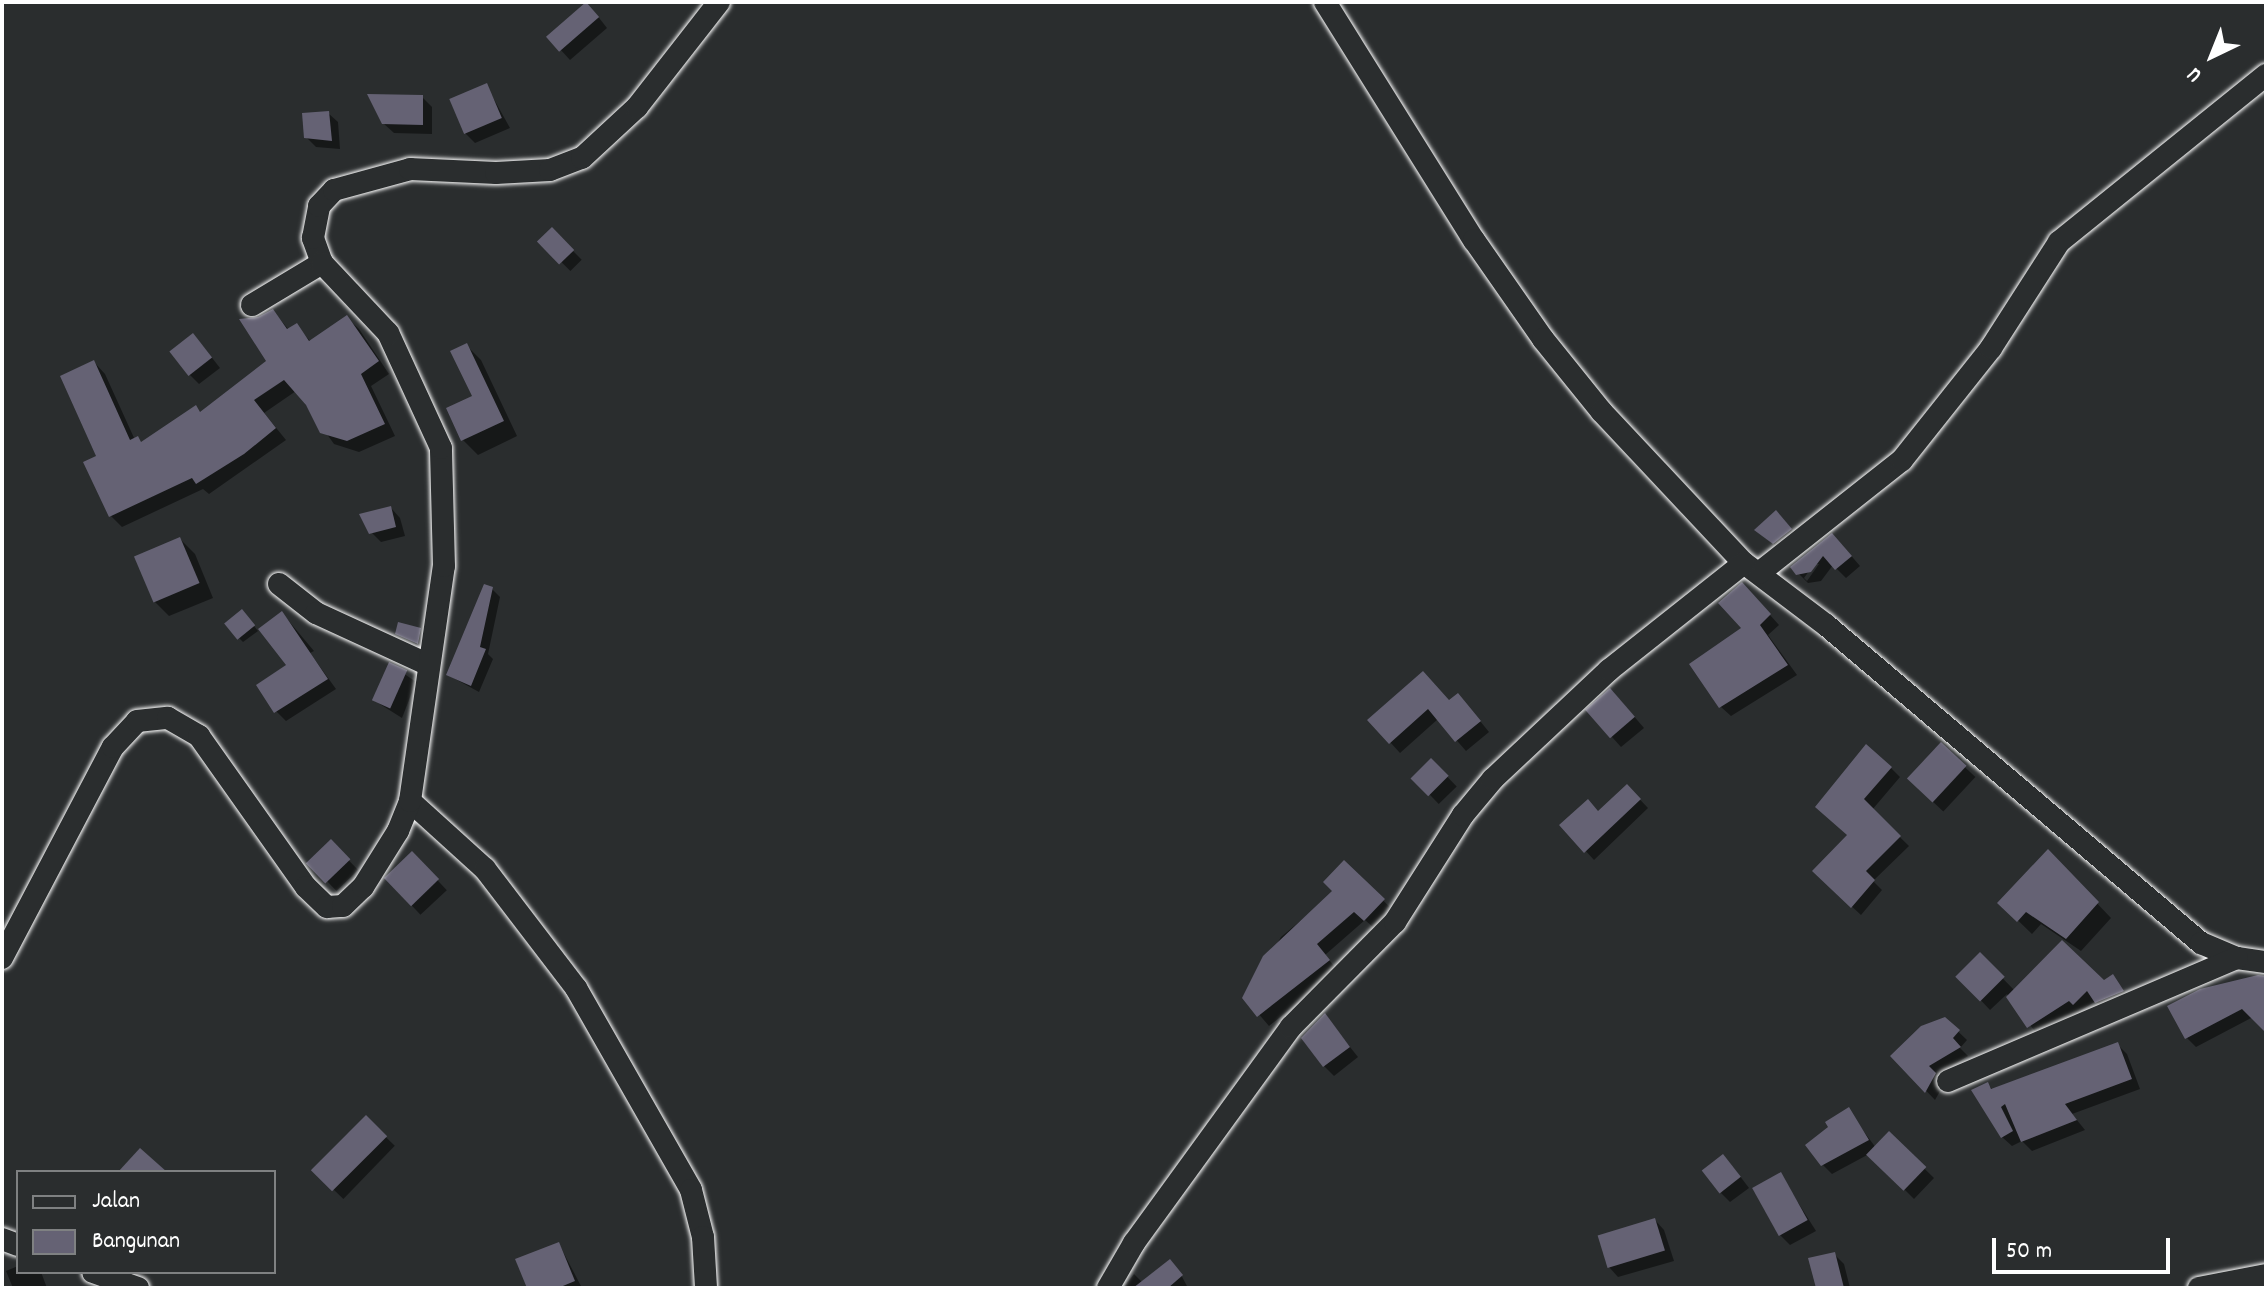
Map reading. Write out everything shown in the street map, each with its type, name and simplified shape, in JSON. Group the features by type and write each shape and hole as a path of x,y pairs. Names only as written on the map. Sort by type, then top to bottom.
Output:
{"street":[{"path":"2,958 113,747 137,721 168,718 199,736 306,887 327,907 343,906 363,887 387,851 410,801 427,664 444,566 441,448 388,333 322,263 313,238 319,206 334,190 358,180 410,169 550,170 582,158 637,107 719,2"},
{"path":"1325,2 1474,240 1543,339 1602,412 1751,568 2201,943 2237,958 2266,962"},
{"path":"1108,1288 1134,1243 1291,1027 1395,922 1463,815 1493,779 1609,670 1902,460 1991,348 2059,242 2266,75"},
{"path":"252,305 322,263"},
{"path":"279,584 316,613 427,664"},
{"path":"410,801 458,839 509,896 576,988 691,1190 703,1237 706,1288"},
{"path":"1948,1081 2237,958"},
{"path":"99,1274 138,1288"},
{"path":"2199,1288 2266,1275"}],"building":[{"path":"586,2 599,17 559,52 546,37"},
{"path":"487,83 502,118 464,134 449,99"},
{"path":"367,94 423,95 423,125 382,124"},
{"path":"329,111 332,141 304,138 302,113"},
{"path":"552,227 574,250 559,265 537,242"},
{"path":"273,309 287,329 297,323 309,341 347,315 379,361 361,374 385,424 347,441 320,433 306,405 284,380 254,400 276,428 244,454 196,484 192,478 109,517 83,462 96,456 60,376 94,360 130,440 138,436 141,442 196,405 200,412 266,361 239,319 258,317"},
{"path":"193,333 212,357 188,376 169,351"},
{"path":"467,343 504,421 461,441 446,408 472,396 450,351"},
{"path":"391,506 396,527 369,534 359,514"},
{"path":"1776,510 1792,529 1773,544 1754,530"},
{"path":"1832,533 1852,556 1835,570 1823,556 1811,572 1796,575 1790,567"},
{"path":"180,537 200,583 154,603 134,557"},
{"path":"1742,582 1771,614 1760,625 1788,665 1719,708 1689,664 1741,628 1718,603"},
{"path":"484,584 493,587 480,647 486,649 471,686 446,675"},
{"path":"242,609 255,625 237,640 224,623"},
{"path":"282,611 328,679 274,713 256,685 286,665 258,629"},
{"path":"398,622 421,628 418,644 395,634"},
{"path":"389,662 407,670 390,709 372,700"},
{"path":"1423,671 1449,700 1458,693 1481,721 1455,742 1428,709 1389,744 1367,720"},
{"path":"1610,688 1635,717 1610,738 1585,710"},
{"path":"1941,742 1967,766 1932,802 1907,779"},
{"path":"1866,744 1892,767 1864,799 1901,836 1866,871 1875,880 1851,908 1812,871 1847,835 1815,807"},
{"path":"1431,758 1449,776 1428,796 1410,779"},
{"path":"1627,784 1641,799 1584,853 1559,825 1588,799 1598,811"},
{"path":"331,839 350,859 325,883 306,863"},
{"path":"2048,849 2099,902 2066,939 2026,912 2017,922 1997,903"},
{"path":"412,851 439,879 411,906 384,878"},
{"path":"1344,860 1385,899 1364,921 1354,912 1317,944 1330,960 1257,1017 1242,998 1263,956 1332,891 1323,882"},
{"path":"2062,940 2104,980 2113,974 2124,991 2095,1003 2087,991 2073,1005 2069,1001 2027,1028 2006,997"},
{"path":"1980,952 2005,977 1980,1001 1955,977"},
{"path":"2258,975 2266,976 2266,1033 2242,1009 2185,1039 2167,1006 2200,989"},
{"path":"1325,1013 1350,1047 1323,1067 1301,1038"},
{"path":"1945,1017 1960,1030 1953,1038 1961,1047 1929,1066 1936,1073 1925,1093 1890,1056 1921,1026"},
{"path":"2118,1042 2132,1079 2065,1104 2077,1120 2021,1142 2005,1104 2001,1107 2013,1131 2001,1138 1971,1090 1988,1082 1991,1089"},
{"path":"1849,1107 1869,1140 1821,1166 1805,1145 1828,1127 1825,1122"},
{"path":"366,1115 387,1136 332,1191 311,1170"},
{"path":"1889,1131 1926,1167 1903,1191 1866,1155"},
{"path":"140,1148 165,1170 120,1170"},
{"path":"1723,1154 1741,1177 1720,1193 1702,1171"},
{"path":"1781,1172 1808,1220 1779,1236 1752,1188"},
{"path":"1655,1218 1665,1251 1608,1268 1598,1236"},
{"path":"559,1242 575,1281 558,1288 527,1288 515,1259"},
{"path":"1835,1252 1844,1288 1816,1288 1808,1258"},
{"path":"1170,1259 1183,1275 1168,1288 1133,1288"}]}
